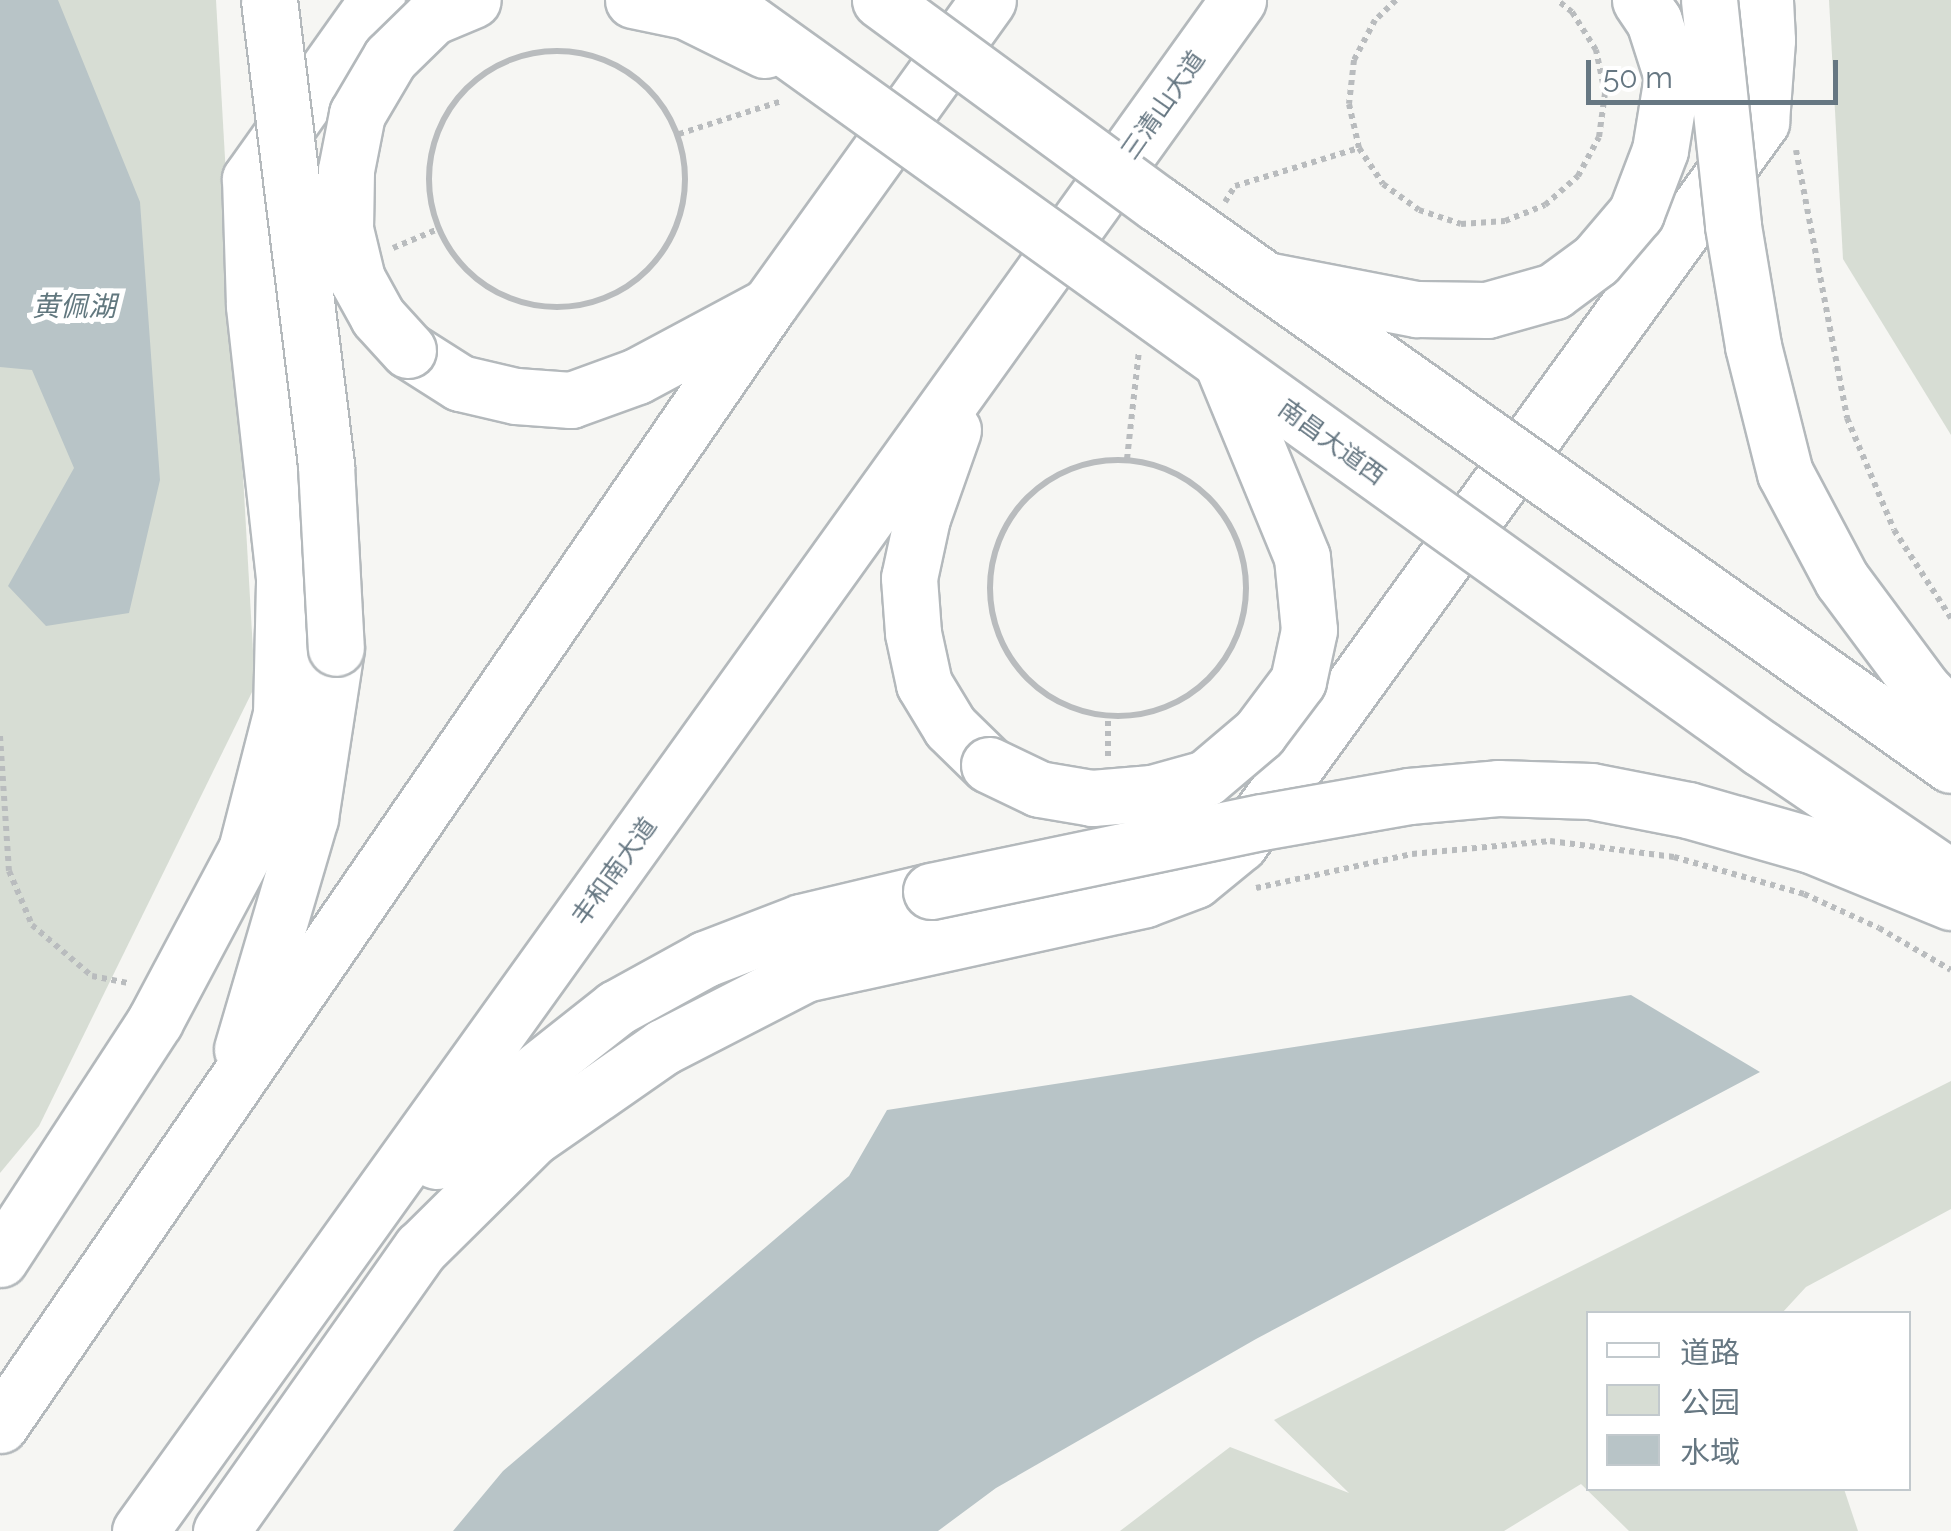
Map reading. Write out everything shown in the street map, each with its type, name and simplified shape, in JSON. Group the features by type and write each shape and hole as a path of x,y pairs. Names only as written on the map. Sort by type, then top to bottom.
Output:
{"main road":[{"path":"228,1096 310,818 336,648 326,466 269,0"},
{"path":"0,1259 170,993 246,850 281,714 284,578 254,305 250,179 377,0"},
{"path":"473,0 432,17 390,58 356,114 346,170 346,229 358,279 378,317 408,350 460,383 516,396 571,400 636,376 769,305"},
{"path":"634,0 686,11 830,80"},
{"name":"南昌大道西","path":"718,0 1762,749 1951,878"},
{"path":"880,0 1951,764"},
{"path":"0,1425 769,305 988,0"},
{"path":"1271,281 1417,309 1487,310 1554,291 1596,260 1636,212 1660,150 1672,77 1654,22 1640,0"},
{"path":"1708,0 1753,346 1786,473 1842,580 1924,689 1951,718"},
{"path":"221,1531 421,1248 532,1138 663,1047 805,974 1145,899 1194,880 1240,844 1761,122 1767,40 1765,0"},
{"name":"三清山大道","path":"1089,210 1239,6"},
{"name":"丰和南大道","path":"140,1531 1089,210"},
{"path":"972,376 922,518 909,578 913,633 924,684 950,728 989,765 1040,789 1092,798 1152,793 1206,778 1258,734 1298,680 1308,630 1302,556 1222,363"},
{"path":"286,1326 458,1138 616,1008 705,958 801,922 931,891 1298,816 1409,796 1498,788 1591,792 1688,810 1811,845 1951,902"}],"path":[{"path":"1396,0 1375,20 1354,60 1349,104 1359,148 1383,184 1418,210 1461,224 1505,222 1545,205 1578,176 1599,136 1605,93 1596,50 1572,12 1556,0"},
{"path":"577,51 620,66 655,95 678,134 686,178 679,221 658,259 624,288 597,300 583,305 539,306 497,293 462,266 438,229 428,184 434,139 454,99 488,69 503,63 531,52 577,51"},
{"path":"1796,148 1847,418 1894,530 1951,618"},
{"path":"1127,460 1170,471 1208,496 1234,532 1247,575 1244,620 1225,661 1194,692 1154,712 1108,717 1065,706 1028,680 1001,644 989,602 992,556 1010,516 1042,484 1082,464 1127,460"},
{"path":"0,736 9,871 32,925 92,976 170,993"},
{"path":"1252,889 1412,854 1550,841 1674,858 1804,894 1880,928 1951,970"}],"green space":[{"path":"0,0 216,0 255,686 39,1126 0,1173"},
{"path":"1829,0 1951,0 1951,435 1843,259"},
{"path":"1951,1081 1951,1209 1806,1287 1784,1311 1586,1311 1586,1489 1581,1484 1504,1531 1120,1531 1230,1447 1349,1493 1274,1420"},
{"path":"1588,1491 1845,1491 1858,1531 1629,1531"}],"water":[{"name":"黄佩湖","path":"0,0 58,0 140,202 160,480 129,613 46,626 8,586 74,468 32,370 0,367"},
{"path":"1631,995 1760,1072 1256,1339 996,1488 938,1531 453,1531 503,1471 849,1176 887,1110"}]}
